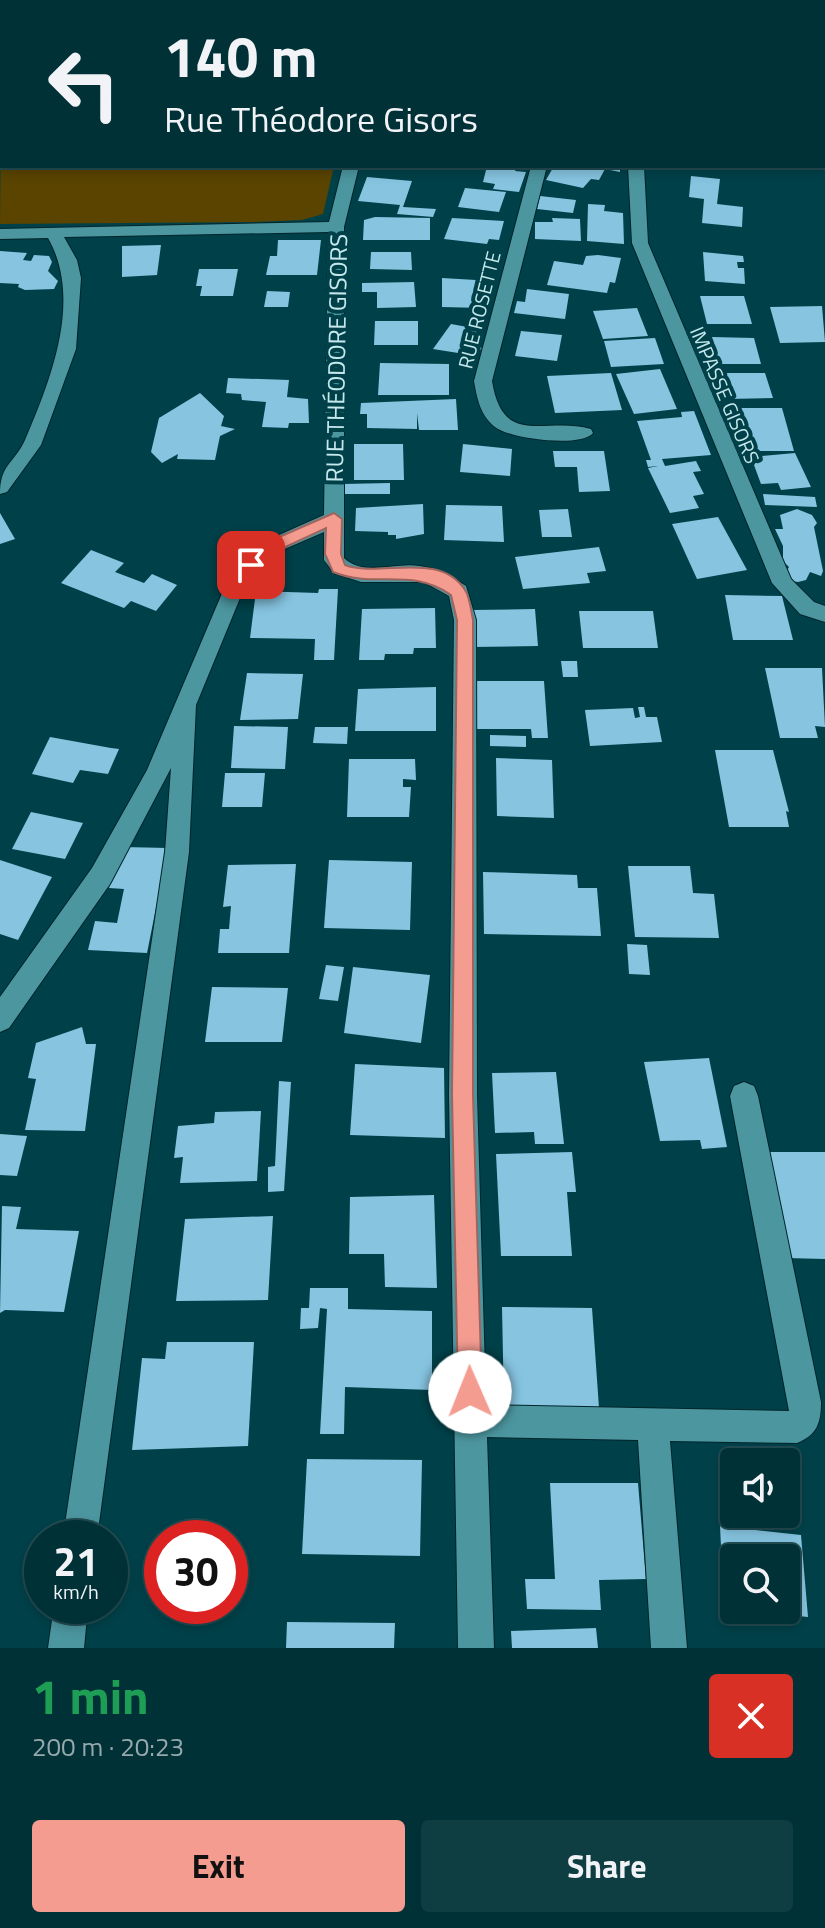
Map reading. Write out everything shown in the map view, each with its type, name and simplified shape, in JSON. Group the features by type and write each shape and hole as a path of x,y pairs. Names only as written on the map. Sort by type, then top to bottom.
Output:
{"street":[{"name":"RUE THÉODORE GISORS","path":"351,168 336,227 333,554 339,568 351,573 419,573 440,579 459,592 465,620 463,1095 476,1648"},
{"name":"RUE ROSETTE","path":"538,168 483,381 484,396 489,414 496,423 539,432 584,433"},
{"name":"IMPASSE GISORS","path":"636,168 640,243 669,320 782,583 807,608 824,617"},
{"path":"0,234 336,227"},
{"path":"0,487 32,445 67,349 73,278 69,260 54,234"},
{"path":"3,1009 101,876 157,773 236,582 266,549 334,519"},
{"path":"83,1520 177,852 186,706"},
{"path":"471,1421 797,1427 805,1419 805,1402 744,1096"},
{"path":"653,1422 669,1648"},
{"path":"66,1648 69,1624"}],"shaded area":[{"path":"1,168 334,168 323,214 302,220 0,224"}],"building":[{"path":"494,168 516,168 515,171 526,172 519,192 493,189 495,184 483,182 486,170 501,170"},
{"path":"553,168 620,168 620,172 605,169 599,180 591,179 583,188 546,180"},
{"path":"691,176 720,179 717,204 743,207 742,227 702,223 704,199 689,197"},
{"path":"367,177 412,181 403,207 436,209 433,217 397,214 400,205 358,201"},
{"path":"465,188 506,192 499,212 458,207"},
{"path":"540,196 576,200 573,213 537,209"},
{"path":"588,204 605,205 604,211 623,213 624,244 587,241"},
{"path":"375,217 430,218 430,240 363,240 364,220"},
{"path":"452,218 504,221 499,240 489,239 487,244 444,239"},
{"path":"552,218 580,219 581,241 535,239 535,222 553,222"},
{"path":"278,240 321,240 317,275 266,275 270,256 277,256"},
{"path":"161,245 157,275 122,277 122,246"},
{"path":"0,251 27,253 23,260 31,261 34,255 49,256 52,262 48,271 58,281 54,289 25,290 18,287 19,284 0,283"},
{"path":"371,252 411,252 412,270 370,269"},
{"path":"703,252 743,256 744,262 737,262 738,268 744,268 745,284 705,281"},
{"path":"586,256 621,258 615,283 610,282 607,293 547,285 554,261 583,265"},
{"path":"199,269 238,269 233,296 200,296 202,286 196,286"},
{"path":"442,278 476,280 476,290 482,290 482,308 442,307"},
{"path":"414,282 416,307 377,308 377,292 362,292 362,283"},
{"path":"527,289 569,294 565,319 514,313 517,301 525,302"},
{"path":"267,291 290,292 288,307 264,307"},
{"path":"700,296 744,296 752,324 707,324"},
{"path":"822,306 825,342 780,343 770,307"},
{"path":"637,308 648,336 603,339 593,311"},
{"path":"375,321 418,321 418,345 374,345"},
{"path":"451,324 484,330 476,346 482,348 477,356 433,349"},
{"path":"521,331 562,335 557,361 515,356"},
{"path":"712,337 754,338 761,364 719,364"},
{"path":"655,338 664,364 611,367 604,341"},
{"path":"380,363 449,364 449,395 378,395"},
{"path":"660,369 677,409 634,414 616,374"},
{"path":"611,373 622,410 555,413 547,376"},
{"path":"722,373 765,373 773,398 727,399"},
{"path":"228,378 289,380 287,397 308,399 309,423 289,423 288,428 262,427 266,402 242,400 241,394 226,393"},
{"path":"200,393 224,416 221,426 235,429 220,436 215,460 177,459 178,454 162,463 151,452 159,418"},
{"path":"456,399 458,430 419,430 417,413 417,429 367,428 367,414 360,414 361,403"},
{"path":"739,408 782,408 794,451 741,451 736,435 746,435"},
{"path":"694,411 711,455 662,459 665,466 696,461 701,471 693,472 704,494 693,496 699,508 670,513 648,468 658,466 648,467 646,460 651,460 637,421 682,417 681,412"},
{"path":"354,444 403,444 404,480 354,480"},
{"path":"463,444 512,449 510,476 460,472"},
{"path":"553,451 604,451 610,491 579,492 577,467 555,467"},
{"path":"795,453 811,487 781,490 778,483 761,484 751,457"},
{"path":"390,483 390,494 344,494 343,484"},
{"path":"763,494 815,497 817,507 765,505"},
{"path":"423,504 424,534 396,539 396,535 388,535 388,532 355,531 356,508"},
{"path":"446,505 502,506 504,542 444,540"},
{"path":"568,509 572,537 542,537 539,510"},
{"path":"797,509 812,515 817,523 814,527 823,571 821,576 810,572 806,580 798,582 791,581 785,574 789,567 783,561 783,546 775,529 783,529 780,515"},
{"path":"0,513 15,539 0,544"},
{"path":"718,517 747,570 697,579 672,524"},
{"path":"599,547 606,571 587,573 590,583 523,589 515,557"},
{"path":"91,550 124,563 115,572 144,583 152,574 177,585 156,611 131,601 124,608 61,583"},
{"path":"319,589 338,589 334,660 314,660 315,639 250,638 256,591 318,593"},
{"path":"725,595 782,596 793,640 733,640"},
{"path":"435,608 436,648 414,648 413,654 385,654 384,660 359,660 362,609"},
{"path":"535,609 538,646 472,647 473,610"},
{"path":"579,611 653,611 658,648 583,648"},
{"path":"561,661 577,661 578,677 563,677"},
{"path":"765,668 822,668 825,727 815,726 818,738 780,738"},
{"path":"247,673 303,674 298,719 240,720"},
{"path":"473,681 544,681 548,738 532,738 531,729 476,729"},
{"path":"436,687 436,731 355,731 358,689"},
{"path":"638,707 644,707 646,717 657,717 662,742 590,746 585,710 633,708 635,718 640,717"},
{"path":"234,726 288,727 285,769 231,768"},
{"path":"315,727 348,727 347,744 313,743"},
{"path":"490,735 526,736 526,747 490,746"},
{"path":"50,737 119,749 108,774 80,770 73,783 32,774"},
{"path":"715,750 773,750 789,812 786,811 789,827 729,827"},
{"path":"496,758 552,760 554,818 497,816"},
{"path":"349,759 415,759 416,780 403,779 403,787 411,787 409,817 347,817"},
{"path":"225,773 265,773 262,807 222,807"},
{"path":"31,812 83,823 65,859 12,849"},
{"path":"123,847 168,848 147,953 88,950 95,921 117,923 124,889 109,888"},
{"path":"0,860 52,877 18,940 0,934"},
{"path":"329,860 412,862 410,930 324,928"},
{"path":"296,864 289,953 218,953 220,929 229,929 231,906 223,907 228,865"},
{"path":"628,866 690,866 693,893 714,894 719,938 635,937"},
{"path":"483,872 577,875 578,888 597,888 601,936 484,934"},
{"path":"627,944 647,945 650,975 629,974"},
{"path":"326,965 344,967 338,1001 319,999"},
{"path":"353,967 430,975 421,1043 344,1033"},
{"path":"212,987 288,988 282,1042 205,1042"},
{"path":"82,1027 86,1044 96,1044 85,1131 25,1130 36,1079 28,1078 36,1043"},
{"path":"709,1058 727,1147 702,1149 700,1140 660,1141 644,1062"},
{"path":"355,1064 444,1068 445,1138 350,1135"},
{"path":"556,1072 564,1144 535,1144 534,1132 495,1133 492,1073"},
{"path":"279,1081 291,1082 284,1191 268,1192 268,1167 275,1166"},
{"path":"261,1111 257,1181 180,1183 183,1157 174,1158 178,1126 214,1123 215,1112"},
{"path":"0,1134 27,1136 17,1176 0,1175"},
{"path":"572,1152 576,1192 567,1192 572,1256 501,1256 496,1154"},
{"path":"769,1152 825,1152 825,1259 786,1258"},
{"path":"434,1195 437,1288 385,1287 384,1254 349,1254 350,1197"},
{"path":"2,1206 21,1207 16,1229 79,1231 64,1312 5,1310 0,1313"},
{"path":"273,1216 268,1300 176,1301 185,1219"},
{"path":"310,1288 348,1288 348,1309 432,1311 432,1390 345,1387 344,1434 320,1434 327,1309 320,1308 318,1328 300,1329 301,1308 309,1308"},
{"path":"502,1307 592,1308 599,1408 504,1408"},
{"path":"167,1342 254,1342 248,1446 132,1450 142,1358 165,1359"},
{"path":"307,1459 422,1460 420,1556 302,1554"},
{"path":"550,1483 638,1483 646,1579 599,1580 601,1610 527,1609 525,1579 555,1579"},
{"path":"720,1528 801,1535 808,1617 800,1616 800,1544 721,1544"},
{"path":"287,1622 395,1623 394,1648 286,1648"},
{"path":"596,1628 598,1648 512,1648 511,1631"}],"route":[{"path":"251,565 266,549 334,519 333,554 339,568 351,573 419,573 440,579 459,592 465,620 463,1095 470,1392"}]}
